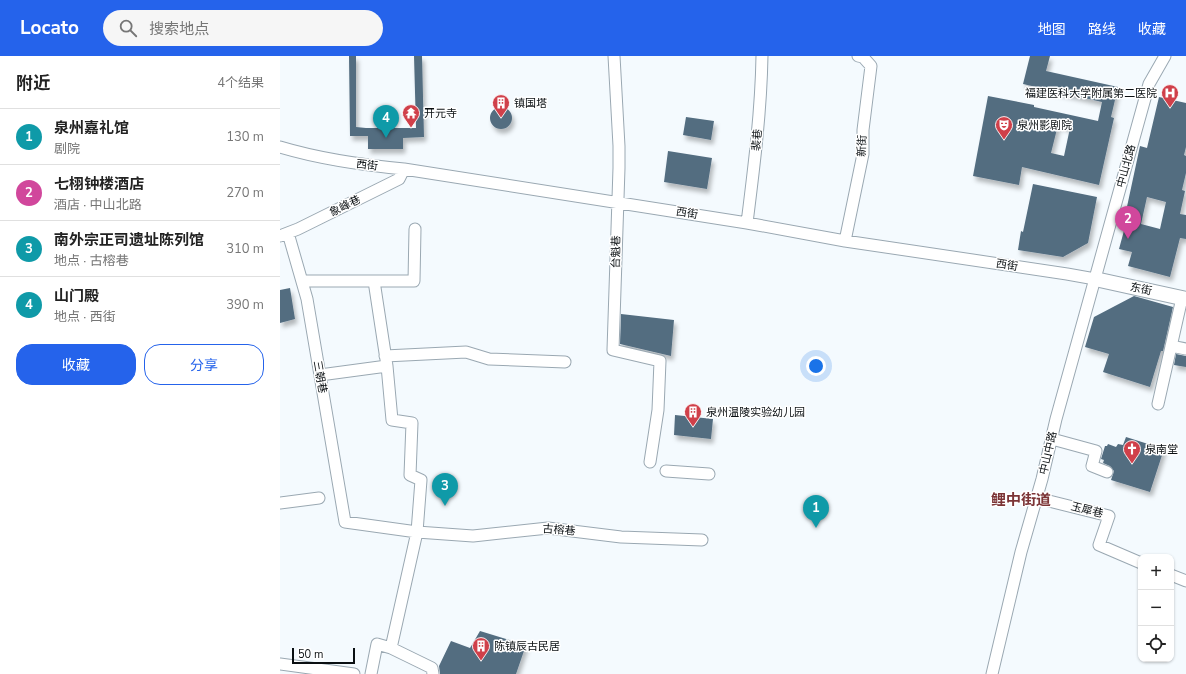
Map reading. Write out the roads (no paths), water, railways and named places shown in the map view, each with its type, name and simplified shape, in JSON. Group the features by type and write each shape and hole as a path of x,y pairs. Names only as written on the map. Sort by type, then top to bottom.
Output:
{"main road":[{"name":"东街","path":"1095,280 1184,298"}],"street":[{"name":"台魁巷","path":"614,56 619,146 613,350 660,361 658,410 650,462"},
{"name":"裴巷","path":"747,223 756,153 762,56"},
{"name":"新街","path":"845,241 863,154 862,130 871,66 863,57 858,56"},
{"name":"中山北路","path":"1095,280 1149,84 1165,56"},
{"name":"西街","path":"280,147 362,165 404,169 617,202 747,223 845,241 1067,274 1095,280"},
{"name":"象峰巷","path":"284,235 399,179 404,169"},
{"path":"302,281 414,281 415,228"},
{"name":"三朝巷","path":"284,235 302,281 307,299 346,522"},
{"name":"中山中路","path":"992,674 1021,552 1037,498 1095,280"},
{"path":"374,281 386,361 392,420 412,423 410,474 421,480 416,532 391,648"},
{"path":"1158,404 1184,298"},
{"path":"1171,346 1186,349"},
{"path":"320,375 386,361 466,352 489,359 565,362"},
{"path":"1052,439 1096,451 1092,466 1106,472"},
{"path":"666,471 709,474"},
{"path":"280,503 319,498"},
{"name":"玉犀巷","path":"1037,498 1109,516 1099,545 1138,562"},
{"name":"古榕巷","path":"346,522 416,532 473,536 548,528 621,537 702,540"},
{"path":"1174,576 1186,581"},
{"path":"371,674 377,644 391,648 432,668 433,674"},
{"path":"280,664 354,674"}],"place":[{"name":"福建医科大学附属第二医院","path":"1170,108"},
{"name":"镇国塔","path":"501,118"},
{"name":"开元寺","path":"411,128"},
{"name":"山门殿","path":"386,138"},
{"name":"泉州影剧院","path":"1004,140"},
{"name":"七栩钟楼酒店","path":"1128,239"},
{"name":"泉州温陵实验幼儿园","path":"693,427"},
{"name":"泉南堂","path":"1132,464"},
{"name":"南外宗正司遗址陈列馆","path":"445,506"},
{"name":"泉州嘉礼馆","path":"816,528"},
{"name":"陈镇辰古民居","path":"481,661"}],"district":[{"name":"鲤中街道","path":"1021,500"}]}
